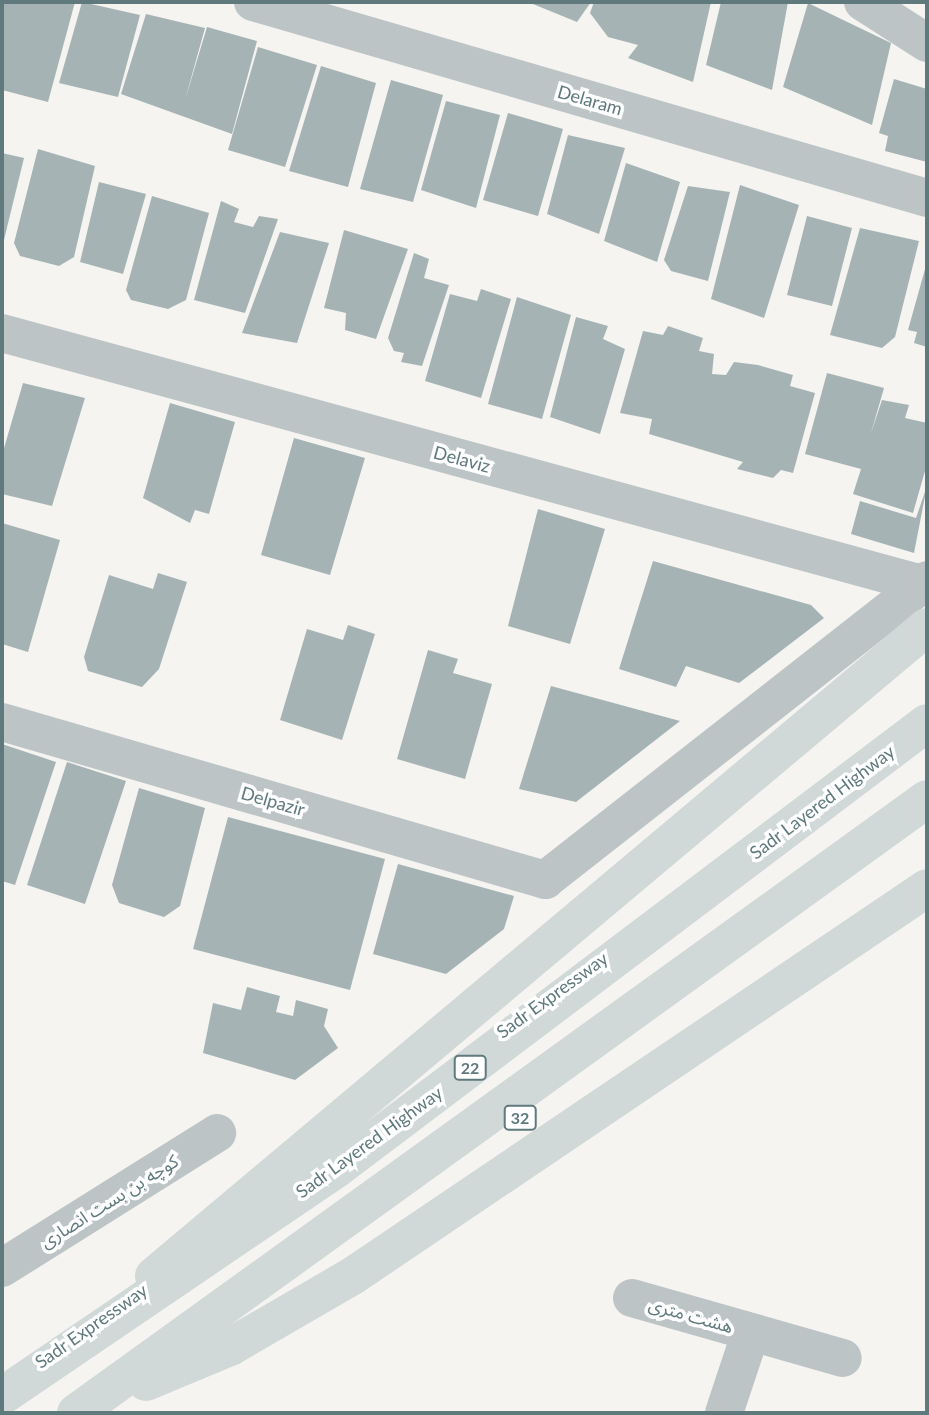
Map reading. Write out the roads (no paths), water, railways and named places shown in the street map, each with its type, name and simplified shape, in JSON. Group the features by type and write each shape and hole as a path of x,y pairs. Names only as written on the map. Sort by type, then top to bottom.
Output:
{"main road":[{"path":"53,1362 927,627"},
{"path":"824,799 927,701"},
{"name":"Sadr Layered Highway","path":"2,1396 336,1168 927,722"},
{"name":"Sadr Expressway","path":"2,1387 824,799 927,722"},
{"path":"92,1411 927,799"},
{"name":"32","path":"92,1411 927,823"},
{"path":"92,1411 230,1347 354,1275 927,888"}],"street":[{"name":"Delaram","path":"253,2 927,198"},
{"path":"863,2 927,43"},
{"name":"Delaviz","path":"2,333 925,582"},
{"name":"Delpazir","path":"2,722 545,880 925,582"},
{"name":"کوچه بن بست انصارى","path":"2,1268 217,1133"},
{"name":"هشت متری","path":"632,1298 842,1358"},
{"name":"هشت متری","path":"724,1413 751,1332"}]}
